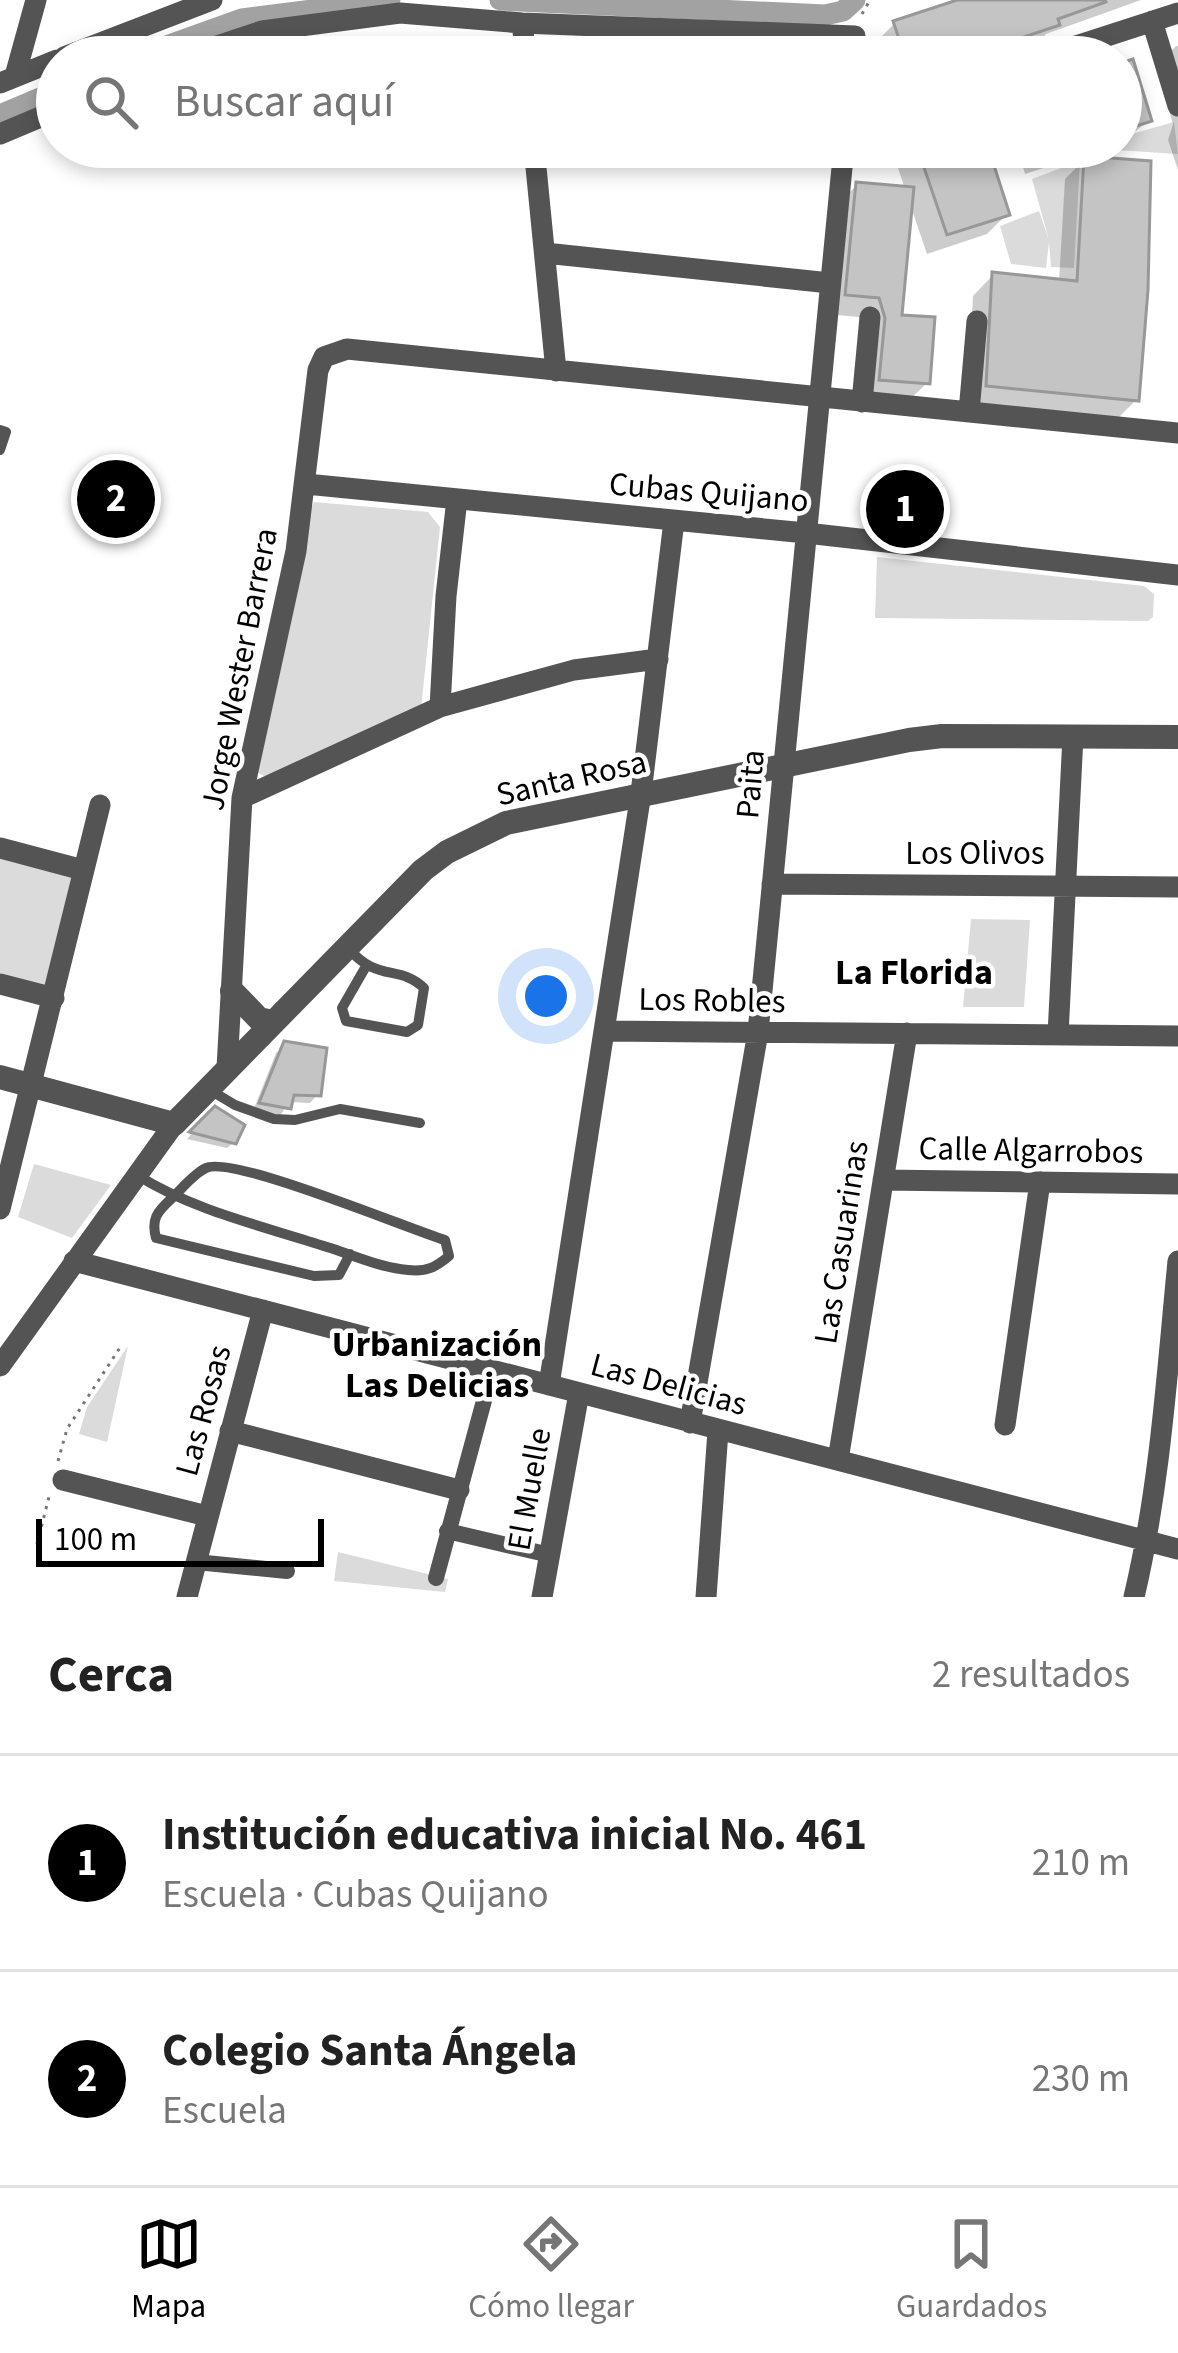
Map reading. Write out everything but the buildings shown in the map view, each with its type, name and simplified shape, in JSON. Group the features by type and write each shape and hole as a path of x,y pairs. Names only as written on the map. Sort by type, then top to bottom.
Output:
{"street":[{"path":"8,79 36,0"},
{"path":"116,36 208,0"},
{"path":"1106,36 1178,13"},
{"path":"247,36 358,17 443,14 708,36"},
{"path":"1152,21 1178,106"},
{"path":"522,22 524,36"},
{"path":"8,79 36,68"},
{"path":"0,134 36,119"},
{"path":"537,168 556,371 1178,433"},
{"name":"Paita","path":"689,1423 758,1032 842,168"},
{"path":"545,254 830,283"},
{"path":"862,402 870,316"},
{"path":"969,412 977,321"},
{"name":"Jorge Wester Barrera","path":"227,1069 242,798 296,551 318,370 324,357 347,349 556,371"},
{"name":"Cubas Quijano","path":"306,484 1178,575"},
{"path":"440,706 457,499"},
{"path":"549,1385 641,793 674,520"},
{"path":"242,798 440,706 574,670 658,659"},
{"name":"Santa Rosa","path":"0,1366 174,1124 423,870 478,835 535,816 641,793 942,736 1178,737"},
{"path":"1058,1035 1073,736"},
{"path":"0,1209 100,806"},
{"path":"0,848 83,870"},
{"name":"Los Olivos","path":"772,884 1178,887"},
{"path":"0,984 54,998"},
{"path":"232,991 259,1019 272,1022"},
{"name":"Los Robles","path":"606,1031 1178,1036"},
{"name":"Las Casuarinas","path":"838,1460 907,1034"},
{"path":"0,1077 174,1124"},
{"name":"Calle Algarrobos","path":"883,1180 1178,1184"},
{"path":"1005,1425 1040,1182"},
{"name":"Las Delicias","path":"74,1261 1178,1549"},
{"path":"1134,1597 1147,1544 1178,1261"},
{"name":"Las Rosas","path":"187,1597 263,1310"},
{"path":"436,1578 492,1371"},
{"name":"El Muelle","path":"542,1597 579,1393"},
{"path":"230,1431 459,1490"},
{"path":"706,1597 718,1431"},
{"path":"58,1474 206,1516"},
{"path":"447,1531 550,1555"},
{"path":"196,1562 287,1570"}],"lane":[{"path":"0,430 6,432 0,450"},
{"path":"346,946 365,968 415,979 424,988 418,1025 407,1032 346,1021 342,1009 365,968"},
{"path":"208,1089 235,1105 274,1118 295,1120 340,1109 420,1123"},
{"path":"137,1175 172,1198 406,1270 433,1270 449,1256 445,1240 256,1173 222,1166 206,1167 172,1198 156,1212 156,1238 314,1276 338,1275 350,1254"}],"path":[{"path":"37,1544 67,1429 121,1346"}],"shaded area":[{"path":"1174,122 1178,154 1142,152 1142,131"},
{"path":"1061,168 1080,168 1074,268 1051,267 1049,242 1046,268 1011,264 1000,226 1039,211 1049,240 1032,179"},
{"path":"314,502 428,512 440,527 421,709 266,777 258,773"},
{"path":"877,557 1144,586 1154,594 1153,617 1148,621 875,618"},
{"path":"0,857 73,877 48,986 0,973"},
{"path":"971,919 1030,920 1024,1007 963,1007"},
{"path":"34,1164 111,1185 72,1238 18,1217"},
{"path":"128,1346 107,1442 79,1434 87,1407"},
{"path":"338,1552 448,1579 445,1592 334,1581"}],"waterway":[{"path":"195,36 242,19 390,0"},
{"path":"500,0 825,15 843,11 855,0"},
{"path":"0,115 36,100"}],"place":[{"name":"Colegio Santa Ángela","path":"116,499"},
{"name":"Institución educativa inicial No. 461","path":"905,509"}],"district":[{"name":"La Florida","path":"914,971"},
{"name":"Urbanización Las Delicias","path":"437,1364"}]}
